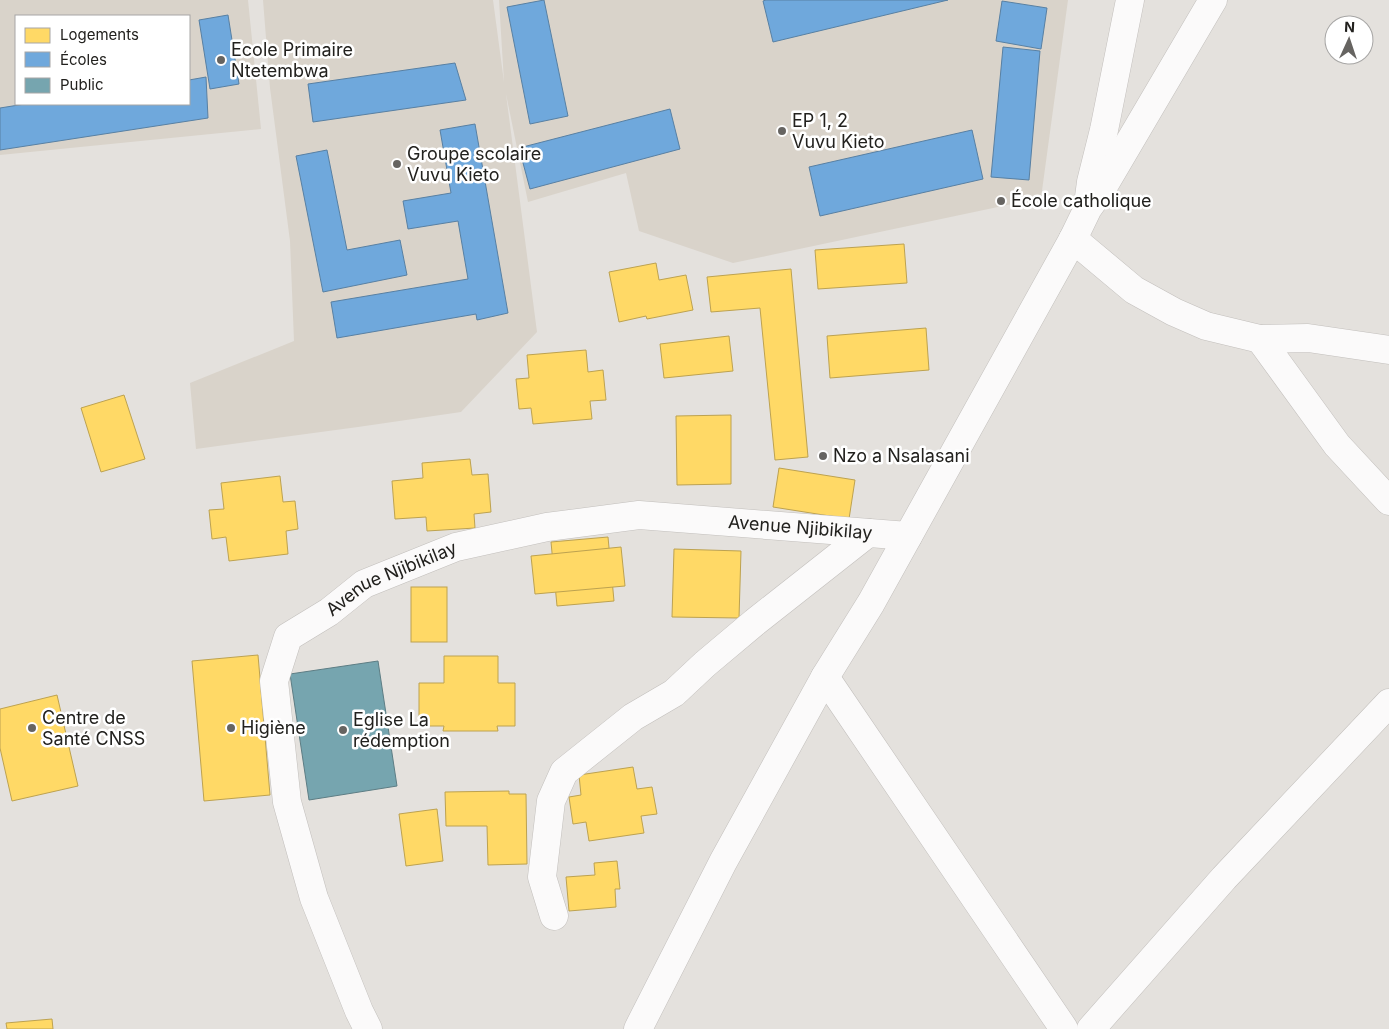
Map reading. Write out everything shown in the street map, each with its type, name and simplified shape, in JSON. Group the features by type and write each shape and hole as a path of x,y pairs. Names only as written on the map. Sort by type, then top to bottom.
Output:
{"street":[{"path":"1088,208 1091,182 1104,130 1130,0"},
{"path":"638,1029 724,862 825,678 871,603 1088,208 1103,187 1213,0"},
{"path":"1072,239 1134,290 1174,312 1206,326 1260,339 1308,338 1389,350"},
{"path":"1260,339 1336,445 1389,501"},
{"name":"Avenue Njibikilay","path":"368,1029 314,898 287,802 274,681 288,637 329,612 364,584 456,547 547,527 639,516 908,536"},
{"path":"554,916 542,877 550,801 564,772 633,717 674,693 755,622 868,533"},
{"path":"825,678 1064,1029"},
{"path":"1091,1029 1224,878 1389,703"}],"shaded area":[{"name":"Ecole Primaire Ntetembwa","path":"0,0 248,0 261,129 0,155"},
{"path":"263,0 493,0 504,82 499,0 1068,0 1041,198 733,263 639,231 626,173 528,202 506,94 537,332 461,412 196,449 190,383 294,341 290,241 270,88"}],"building: Logements":[{"path":"904,244 907,283 818,289 815,250"},
{"path":"656,263 659,280 686,275 693,310 647,319 646,316 619,322 609,272"},
{"path":"791,269 808,457 775,460 760,308 711,312 707,277"},
{"path":"926,328 929,370 830,378 827,336"},
{"path":"729,336 733,371 664,378 660,344"},
{"path":"586,350 588,372 603,370 606,400 590,401 592,419 533,424 531,408 519,409 516,379 529,378 527,355"},
{"path":"124,395 145,459 101,472 81,408"},
{"path":"731,415 731,484 677,485 676,416"},
{"path":"470,459 472,475 488,474 491,512 474,514 475,528 427,531 426,517 395,519 392,481 423,478 422,463"},
{"name":"Nzo a Nsalasani","path":"779,468 855,480 849,519 773,507"},
{"path":"280,476 283,502 295,501 298,529 286,531 288,554 229,561 226,537 212,539 209,510 224,509 221,483"},
{"path":"608,537 614,601 557,606 551,542"},
{"path":"621,547 625,586 535,594 531,556"},
{"path":"674,549 741,551 739,618 672,617"},
{"path":"411,587 447,587 447,642 411,642"},
{"name":"Higiène","path":"258,655 270,795 204,801 192,661"},
{"path":"444,656 498,656 498,683 515,683 515,726 497,726 498,731 443,731 444,726 419,726 419,683 444,683"},
{"name":"Centre de Santé CNSS","path":"57,695 78,786 12,801 0,748 0,709"},
{"path":"633,767 637,789 652,787 657,814 641,816 644,833 589,841 586,822 573,824 569,797 581,795 579,775"},
{"path":"509,791 509,794 526,794 527,864 488,865 487,826 446,826 445,792"},
{"path":"437,809 443,861 406,866 399,814"},
{"path":"617,861 620,889 615,889 616,907 569,911 566,877 595,875 594,863"},
{"path":"52,1019 53,1029 7,1029 6,1023"}],"building: Écoles":[{"path":"544,0 568,116 530,124 507,7"},
{"path":"948,0 773,42 763,1"},
{"path":"1002,1 1047,8 1041,49 996,41"},
{"path":"228,15 239,84 210,89 199,20"},
{"path":"1003,47 1040,51 1029,180 991,177"},
{"path":"455,63 466,100 313,122 308,84"},
{"path":"206,77 208,118 0,150 0,108 19,105 190,105 190,80"},
{"path":"670,109 680,149 530,189 519,148"},
{"path":"475,124 508,313 477,320 476,314 337,338 331,302 468,279 458,221 408,229 403,201 451,193 440,130"},
{"path":"972,130 983,179 820,216 809,167"},
{"path":"327,150 347,250 400,240 407,275 323,292 296,156"}],"building: Public":[{"name":"Eglise La rédemption","path":"378,661 397,786 309,800 290,674"}],"place":[{"name":"Ecole Primaire Ntetembwa","path":"221,60"},
{"name":"EP 1, 2 Vuvu Kieto","path":"782,131"},
{"name":"Groupe scolaire Vuvu Kieto","path":"397,164"},
{"name":"École catholique","path":"1001,201"},
{"name":"Nzo a Nsalasani","path":"823,456"},
{"name":"Centre de Santé CNSS","path":"32,728"},
{"name":"Higiène","path":"231,728"},
{"name":"Eglise La rédemption","path":"343,730"}]}
